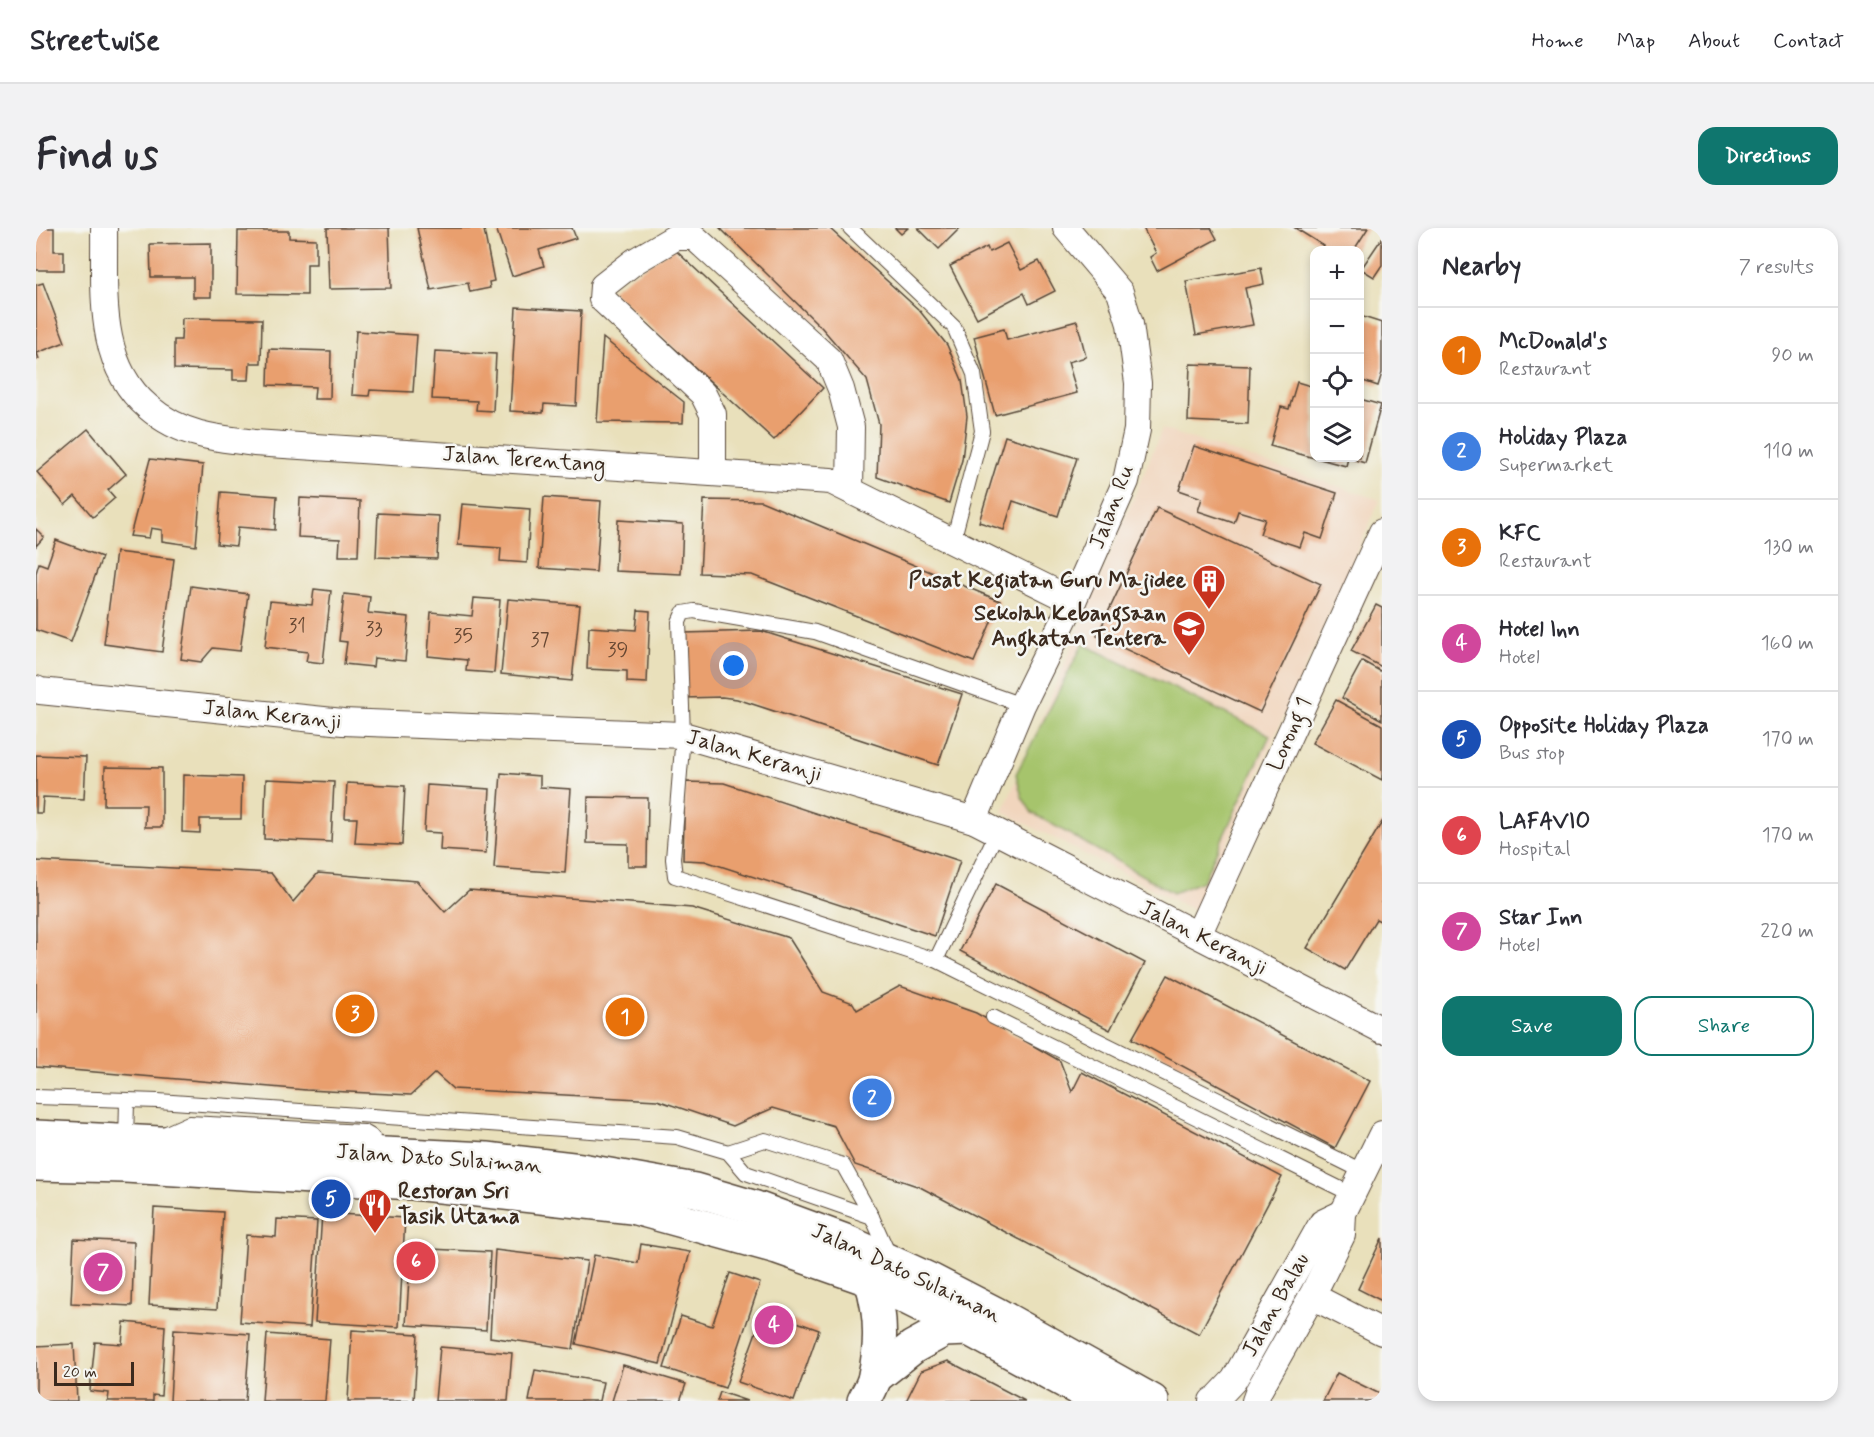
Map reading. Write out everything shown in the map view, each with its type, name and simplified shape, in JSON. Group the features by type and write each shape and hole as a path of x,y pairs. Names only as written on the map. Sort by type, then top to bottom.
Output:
{"street":[{"name":"Jalan Terentang","path":"104,228 105,317 114,361 133,394 163,420 199,434 254,442 831,481 1073,601"},
{"name":"Jalan Ru","path":"975,820 1022,705 1073,601 1126,481 1137,430 1138,383 1130,324 1120,292 1066,228"},
{"path":"713,473 713,414 703,394 602,299 603,286 635,261 676,237 694,237 829,360 841,389 851,427 850,490"},
{"name":"Lorong 1","path":"1198,935 1382,532"},
{"name":"Jalan Keranji","path":"36,689 342,722 682,735 975,820 1382,1030"},
{"name":"Jalan Balau","path":"1255,1401 1342,1235 1352,1193 1382,1134"},
{"name":"Jalan Dato Sulaiman","path":"36,1137 632,1207 777,1247 882,1272 996,1314 1152,1401"},
{"name":"Jalan Dato Sulaiman","path":"36,1164 132,1150 388,1155 487,1160 569,1168 695,1190 773,1214 845,1241 921,1303 1101,1401"},
{"name":"Jalan Balau","path":"1212,1401 1234,1380 1322,1223 1352,1193"},
{"path":"869,1389 880,1331 877,1299 882,1272"},
{"path":"1312,1296 1382,1332"},
{"path":"869,1389 914,1347 944,1330 969,1329"}],"lane":[{"path":"850,228 954,327 975,374 982,431 953,541"},
{"path":"1022,705 815,632 694,611 682,613 679,622 682,735 673,859 675,876 936,960 1352,1193"},
{"path":"936,960 997,832"},
{"path":"993,1017 1352,1193"},
{"path":"36,1097 158,1101 677,1137 729,1152 765,1140 843,1165 872,1217 882,1272"},
{"path":"127,1101 132,1150"},
{"path":"729,1152 746,1173 872,1217"}],"shaded area":[{"name":"Sekolah Kebangsaan Angkatan Tentera","path":"1162,429 1380,500 1197,912 1003,812"}],"green space":[{"path":"1083,644 1270,735 1203,881 1173,893 1032,813 1022,797 1016,774"}],"building":[{"path":"36,228 54,228 54,251 64,251 64,270 36,270"},
{"path":"327,228 389,228 391,288 329,289"},
{"path":"417,228 491,228 484,230 494,281 489,282 490,288 470,292 468,283 431,290"},
{"path":"496,228 572,228 576,238 539,250 544,266 512,276"},
{"path":"720,228 829,228 919,310 947,345 962,380 967,416 962,460 949,503 877,477 879,424 867,380 822,328"},
{"path":"895,228 908,228 901,234"},
{"path":"918,228 960,228 939,249"},
{"path":"1143,228 1211,228 1217,239 1157,271 1150,257 1156,253"},
{"path":"1295,228 1368,228 1357,246 1324,246"},
{"path":"238,231 289,231 289,238 316,239 316,264 307,264 307,295 237,294"},
{"path":"1382,238 1382,265 1374,277 1364,271 1364,265"},
{"path":"211,243 211,297 193,297 193,277 151,277 150,244"},
{"path":"1007,243 1021,270 1039,261 1055,291 1029,304 1024,293 977,318 950,266 987,247 989,252"},
{"path":"673,248 823,388 774,440 611,290"},
{"path":"1261,268 1264,284 1245,288 1253,325 1196,335 1186,281"},
{"path":"43,283 65,342 37,353 39,359 36,360 36,285"},
{"path":"516,307 581,311 576,406 544,404 543,413 510,411"},
{"path":"1364,317 1382,323 1382,373 1378,386 1364,381"},
{"path":"182,318 262,319 261,363 250,363 249,380 233,380 233,370 174,369 174,340 181,340"},
{"path":"1077,321 1086,357 1068,362 1077,393 995,415 974,337 1004,329 1007,340"},
{"path":"356,331 417,335 413,392 370,390 369,396 352,395"},
{"path":"603,338 684,402 683,423 597,422"},
{"path":"269,349 331,351 330,399 314,399 315,387 268,385"},
{"path":"435,351 496,354 493,411 476,410 477,401 432,399"},
{"path":"1190,364 1250,366 1248,424 1188,421"},
{"path":"1297,382 1310,386 1310,457 1270,446 1281,407 1289,409"},
{"path":"1364,400 1381,405 1365,463 1362,462 1364,462"},
{"path":"88,429 126,474 108,490 115,498 93,517 75,496 65,505 37,472"},
{"path":"1005,436 1077,458 1058,516 1013,501 1004,530 979,522"},
{"name":"Pusat Kegiatan Guru Majidee","path":"1194,446 1337,493 1322,539 1305,533 1300,547 1260,534 1265,519 1238,511 1234,523 1198,511 1202,498 1179,490"},
{"path":"150,459 203,465 196,546 162,541 162,530 151,528 149,538 130,536"},
{"path":"1331,462 1347,462 1346,466"},
{"path":"221,492 277,496 275,530 238,527 236,546 217,544"},
{"path":"544,497 601,501 596,572 539,568"},
{"path":"300,498 360,501 358,556 339,556 340,539 298,537"},
{"path":"704,500 761,501 1000,601 974,662 752,575 700,573"},
{"path":"462,504 530,509 527,563 500,561 501,548 458,545"},
{"name":"Pusat Kegiatan Guru Majidee","path":"1157,508 1321,584 1260,712 1097,636"},
{"path":"378,513 439,516 437,559 376,557"},
{"path":"618,520 683,524 681,574 615,571"},
{"path":"36,529 44,537 36,546"},
{"path":"56,540 102,557 71,642 36,630 36,573 39,563 47,566"},
{"path":"116,552 174,559 162,652 104,644"},
{"path":"191,586 248,594 240,651 213,648 201,662 181,659"},
{"path":"314,589 331,591 323,663 306,661 308,652 265,647 270,601 312,605"},
{"path":"344,594 370,597 368,613 409,617 405,661 374,658 373,667 344,664 347,642 339,641"},
{"path":"474,598 500,600 494,673 466,671 467,660 428,656 431,612 472,616"},
{"path":"508,599 580,605 572,681 501,674"},
{"path":"1376,605 1382,608 1382,667 1351,651"},
{"path":"638,610 650,611 647,683 627,682 627,671 587,669 589,627 636,630"},
{"path":"761,631 962,694 938,765 737,699 683,698 684,633"},
{"path":"1362,661 1382,672 1382,720 1342,698"},
{"path":"1336,700 1382,725 1382,780 1312,743"},
{"path":"36,755 86,757 84,799 43,797 42,813 36,813"},
{"path":"105,767 162,768 162,827 145,827 146,805 104,805"},
{"path":"501,773 540,776 540,787 571,789 565,873 494,868"},
{"path":"183,775 242,777 241,819 200,819 200,833 182,832"},
{"path":"266,779 334,782 331,842 264,839"},
{"path":"685,782 724,783 960,861 935,936 705,861 683,860"},
{"path":"347,783 405,786 402,845 355,843 357,818 345,818"},
{"path":"427,785 490,789 486,853 440,850 441,833 424,832"},
{"path":"588,797 648,798 647,866 628,866 628,844 587,843"},
{"path":"1382,822 1382,922 1376,919 1345,970 1307,948"},
{"path":"36,861 271,873 293,902 318,873 417,881 445,912 469,890 692,908 789,938 823,992 853,1003 857,1010 900,986 976,1013 1060,1061 1072,1092 1082,1072 1282,1177 1199,1334 920,1187 855,1165 834,1126 773,1108 733,1126 657,1100 453,1089 435,1073 411,1095 306,1090 36,1067"},
{"path":"996,884 1145,963 1110,1030 960,951"},
{"path":"1168,975 1370,1081 1335,1148 1132,1039"},
{"path":"154,1208 223,1212 217,1309 149,1305"},
{"path":"322,1213 405,1218 399,1327 315,1322"},
{"path":"277,1219 317,1221 310,1327 240,1322 246,1235 276,1237"},
{"path":"1382,1238 1382,1301 1358,1289"},
{"path":"74,1239 134,1242 132,1306 71,1303"},
{"path":"641,1244 690,1252 660,1364 576,1344 594,1255 638,1263"},
{"path":"411,1248 490,1252 486,1330 406,1325"},
{"path":"495,1250 587,1261 573,1349 490,1337"},
{"path":"730,1273 760,1283 725,1388 664,1368 681,1316 712,1326"},
{"path":"764,1310 819,1330 794,1401 738,1382"},
{"path":"124,1322 165,1326 161,1396 153,1395 153,1401 108,1401 109,1393 90,1391 95,1342 122,1344"},
{"path":"174,1329 250,1334 245,1401 170,1401"},
{"path":"352,1330 418,1334 414,1401 348,1401"},
{"path":"267,1334 330,1339 325,1401 262,1401"},
{"path":"74,1344 77,1401 36,1401 36,1346"},
{"path":"440,1347 512,1353 508,1401 435,1401"},
{"path":"948,1361 1025,1401 906,1401 921,1371"},
{"path":"623,1365 686,1384 680,1401 612,1401"},
{"path":"535,1370 603,1382 599,1401 529,1401"},
{"path":"1337,1373 1382,1395 1382,1401 1323,1401"},
{"path":"720,1392 747,1401 717,1401"}],"place":[{"name":"Pusat Kegiatan Guru Majidee","path":"1209,610"},
{"name":"Sekolah Kebangsaan Angkatan Tentera","path":"1189,656"},
{"name":"KFC","path":"355,1014"},
{"name":"McDonald's","path":"625,1017"},
{"name":"Holiday Plaza","path":"872,1098"},
{"name":"Opposite Holiday Plaza","path":"331,1199"},
{"name":"Restoran Sri Tasik Utama","path":"375,1234"},
{"name":"LAFAVIO","path":"416,1261"},
{"name":"Star Inn","path":"103,1272"},
{"name":"Hotel Inn","path":"774,1325"}]}
